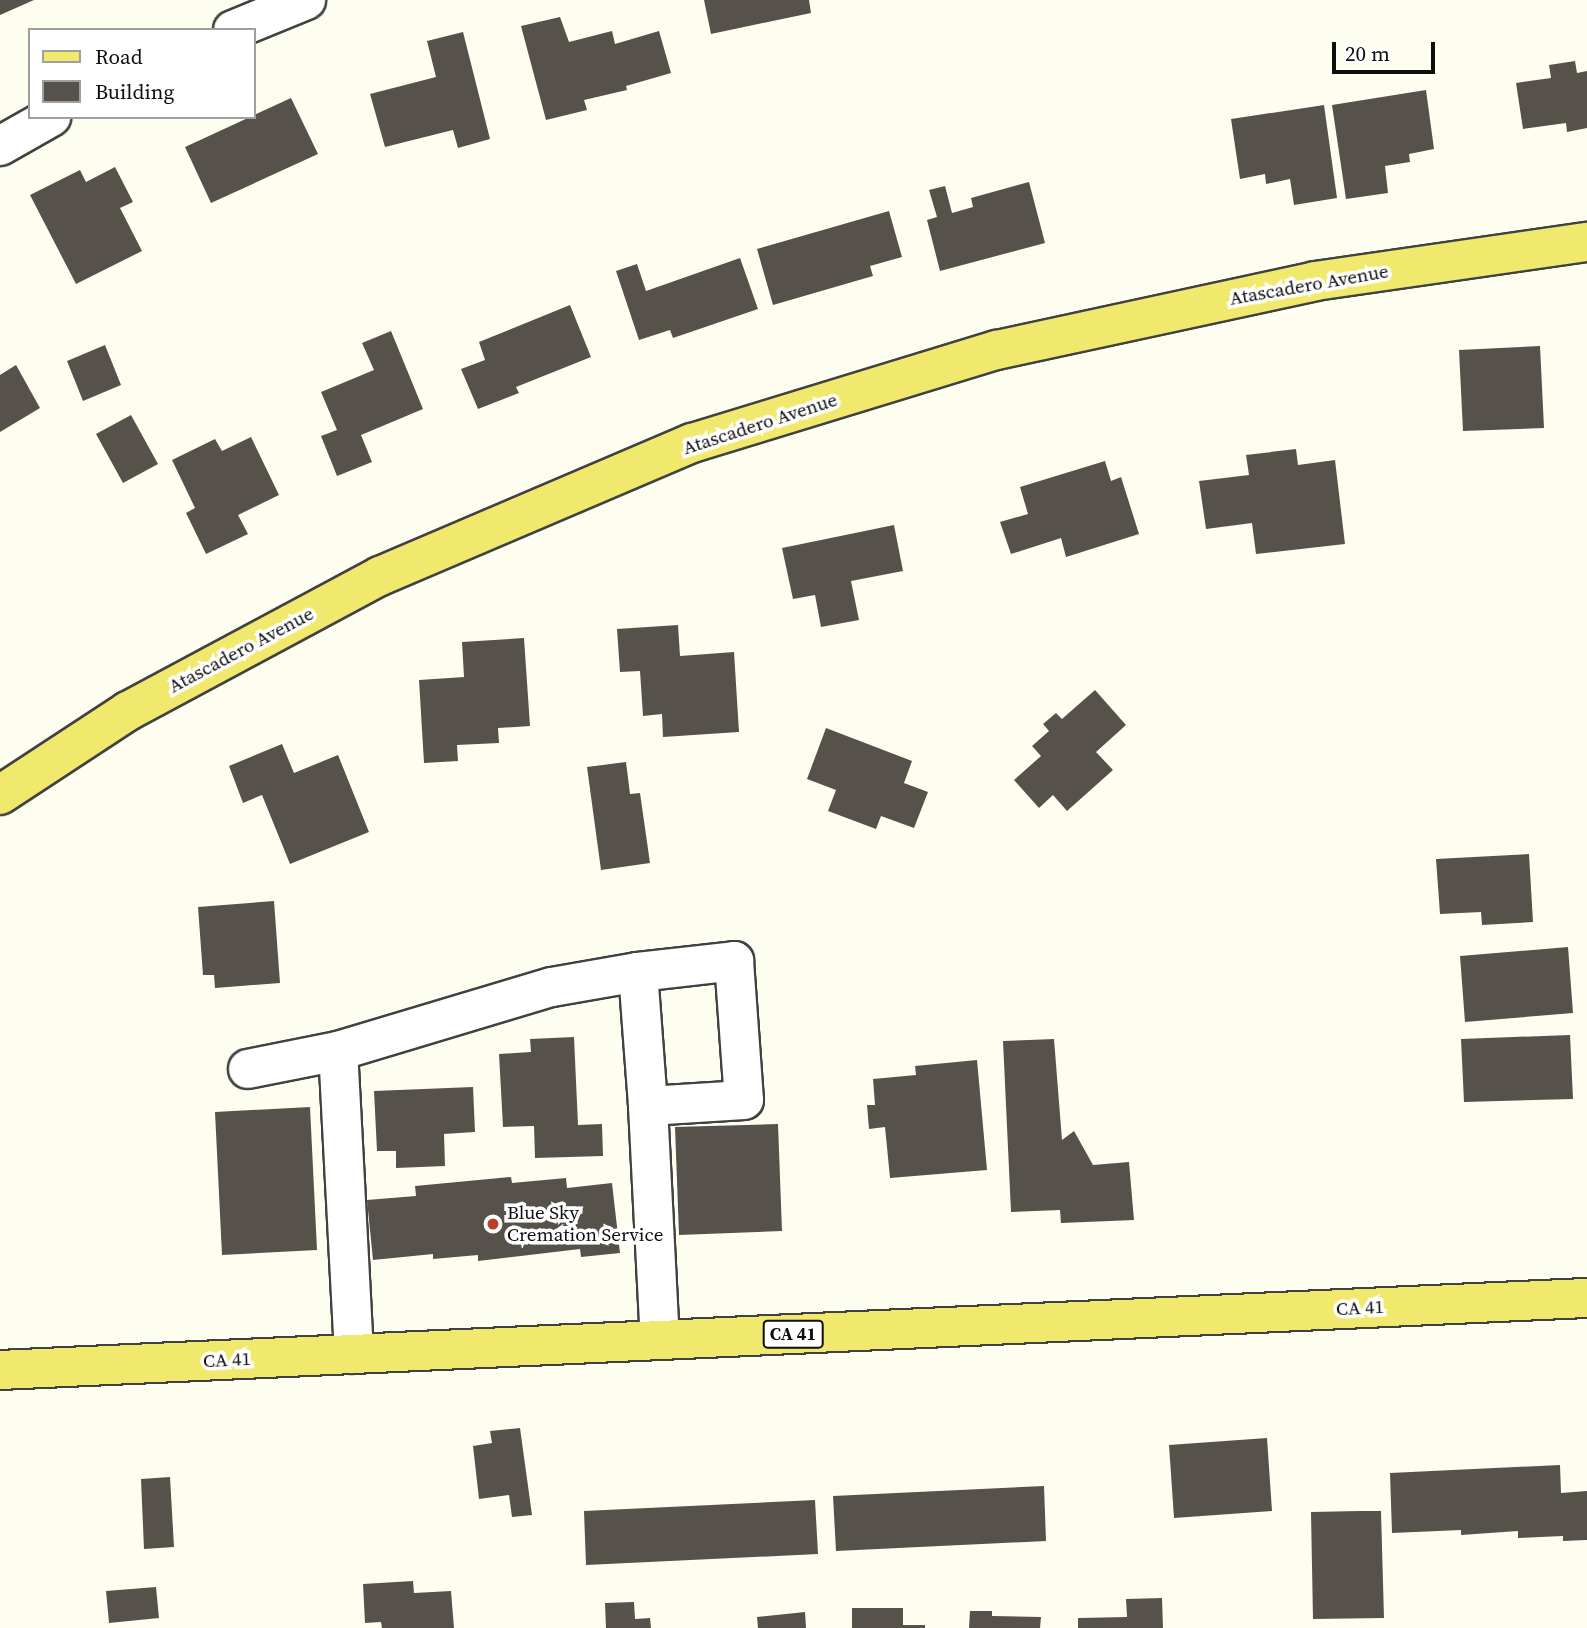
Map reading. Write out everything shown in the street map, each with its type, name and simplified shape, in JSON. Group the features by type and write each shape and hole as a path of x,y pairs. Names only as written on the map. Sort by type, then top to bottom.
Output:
{"main road":[{"name":"Atascadero Avenue","path":"0,795 128,712 380,576 692,443 997,350 1315,281 1587,242"},
{"name":"CA 41","path":"0,1370 1587,1298"}],"street":[{"path":"238,28 306,0"},
{"path":"0,146 47,119"},
{"path":"248,1069 338,1051 552,987 638,972 734,961 744,1100 648,1106"},
{"path":"638,972 660,1340"},
{"path":"338,1051 354,1354"}],"building":[{"path":"0,0 34,0 0,15"},
{"path":"704,0 809,0 811,13 711,34"},
{"path":"560,17 569,42 612,31 615,44 659,31 671,73 626,86 627,90 584,100 587,110 546,120 521,26"},
{"path":"463,32 490,139 458,148 453,130 385,147 370,94 436,77 427,41"},
{"path":"1575,61 1577,73 1587,71 1587,128 1567,132 1566,123 1523,129 1516,83 1551,78 1549,65"},
{"path":"1426,90 1434,149 1409,154 1410,162 1385,166 1388,193 1346,199 1332,105"},
{"path":"291,98 318,154 211,203 185,147 246,119 256,119 256,114"},
{"path":"1324,105 1337,198 1294,205 1290,179 1266,184 1265,174 1240,179 1231,119"},
{"path":"115,167 133,202 120,208 142,251 76,284 30,195 80,170 86,182"},
{"path":"1029,182 1045,243 940,271 927,220 937,217 929,190 945,186 952,213 973,207 971,198"},
{"path":"889,211 902,257 870,266 873,276 773,305 757,249"},
{"path":"740,258 758,309 673,338 670,330 639,340 616,271 637,264 646,291"},
{"path":"570,305 591,357 516,387 519,393 478,409 461,369 485,360 479,342"},
{"path":"391,331 423,409 361,435 372,462 337,476 321,436 337,430 321,392 374,370 362,343"},
{"path":"105,345 121,385 83,401 67,361"},
{"path":"1540,346 1544,428 1463,431 1459,350"},
{"path":"16,365 40,408 0,432 0,375"},
{"path":"131,415 158,464 123,483 96,434"},
{"path":"251,437 279,495 238,515 248,534 206,554 186,513 195,508 172,460 215,439 222,451"},
{"path":"1296,449 1298,465 1335,460 1345,544 1256,554 1252,523 1206,529 1199,481 1249,475 1246,455"},
{"path":"1105,461 1111,481 1121,477 1139,534 1066,557 1061,538 1011,554 1000,522 1028,514 1020,487"},
{"path":"894,525 903,571 851,581 859,620 821,627 815,595 793,599 782,548"},
{"path":"678,625 680,656 734,652 739,732 663,737 662,714 643,716 640,671 620,672 617,629"},
{"path":"524,638 530,726 498,728 499,743 457,745 458,761 424,763 419,680 464,677 462,642"},
{"path":"1095,690 1126,725 1096,752 1113,770 1067,811 1053,795 1039,808 1014,780 1041,756 1032,746 1049,731 1043,724 1056,713 1062,719"},
{"path":"826,728 912,761 904,783 928,792 914,828 881,816 876,829 828,811 836,790 807,779"},
{"path":"282,744 294,773 338,755 369,832 290,864 262,795 243,803 229,766"},
{"path":"626,762 630,794 640,793 650,863 601,870 587,767"},
{"path":"1529,854 1533,922 1482,925 1481,912 1440,914 1436,859"},
{"path":"274,901 280,983 215,988 214,975 203,975 198,907"},
{"path":"1568,947 1573,1013 1465,1022 1460,956"},
{"path":"1570,1035 1573,1099 1464,1102 1461,1039"},
{"path":"574,1037 578,1125 602,1124 603,1156 535,1158 534,1126 503,1127 499,1054 531,1052 530,1039"},
{"path":"1054,1039 1062,1140 1074,1131 1093,1165 1129,1162 1134,1220 1061,1223 1060,1210 1011,1212 1003,1041"},
{"path":"977,1060 987,1170 890,1178 885,1127 869,1129 867,1105 875,1105 873,1079 916,1075 915,1066"},
{"path":"473,1087 475,1132 444,1134 445,1166 396,1168 396,1151 377,1151 374,1091"},
{"path":"310,1107 317,1250 222,1255 215,1112"},
{"path":"778,1124 782,1231 679,1235 675,1127"},
{"name":"Blue Sky Cremation Service","path":"511,1177 512,1183 566,1178 567,1188 612,1183 620,1253 581,1257 580,1249 478,1261 478,1255 433,1259 433,1254 373,1260 367,1200 416,1196 415,1186"},
{"path":"520,1428 532,1515 512,1517 509,1495 479,1499 473,1446 492,1443 490,1431"},
{"path":"1267,1438 1272,1511 1174,1518 1169,1445"},
{"path":"1560,1465 1561,1493 1587,1491 1587,1540 1563,1541 1563,1536 1518,1538 1518,1531 1461,1535 1461,1530 1392,1533 1390,1473"},
{"path":"170,1477 174,1547 144,1549 141,1479"},
{"path":"1044,1486 1046,1541 836,1551 833,1496"},
{"path":"815,1500 818,1554 586,1565 584,1511"},
{"path":"1381,1511 1384,1618 1313,1619 1311,1512"},
{"path":"413,1581 414,1593 451,1591 454,1628 382,1628 381,1622 365,1623 363,1584"},
{"path":"156,1587 159,1618 109,1623 106,1591"},
{"path":"1162,1598 1163,1628 1078,1628 1078,1618 1127,1617 1126,1599"},
{"path":"634,1602 635,1619 650,1618 651,1628 606,1628 605,1603"},
{"path":"852,1608 903,1608 903,1625 925,1625 925,1628 852,1628"},
{"path":"970,1611 992,1611 992,1616 1041,1617 1040,1628 969,1628"},
{"path":"805,1612 806,1628 758,1628 757,1617"}],"place":[{"name":"Blue Sky Cremation Service","path":"493,1224"}]}
